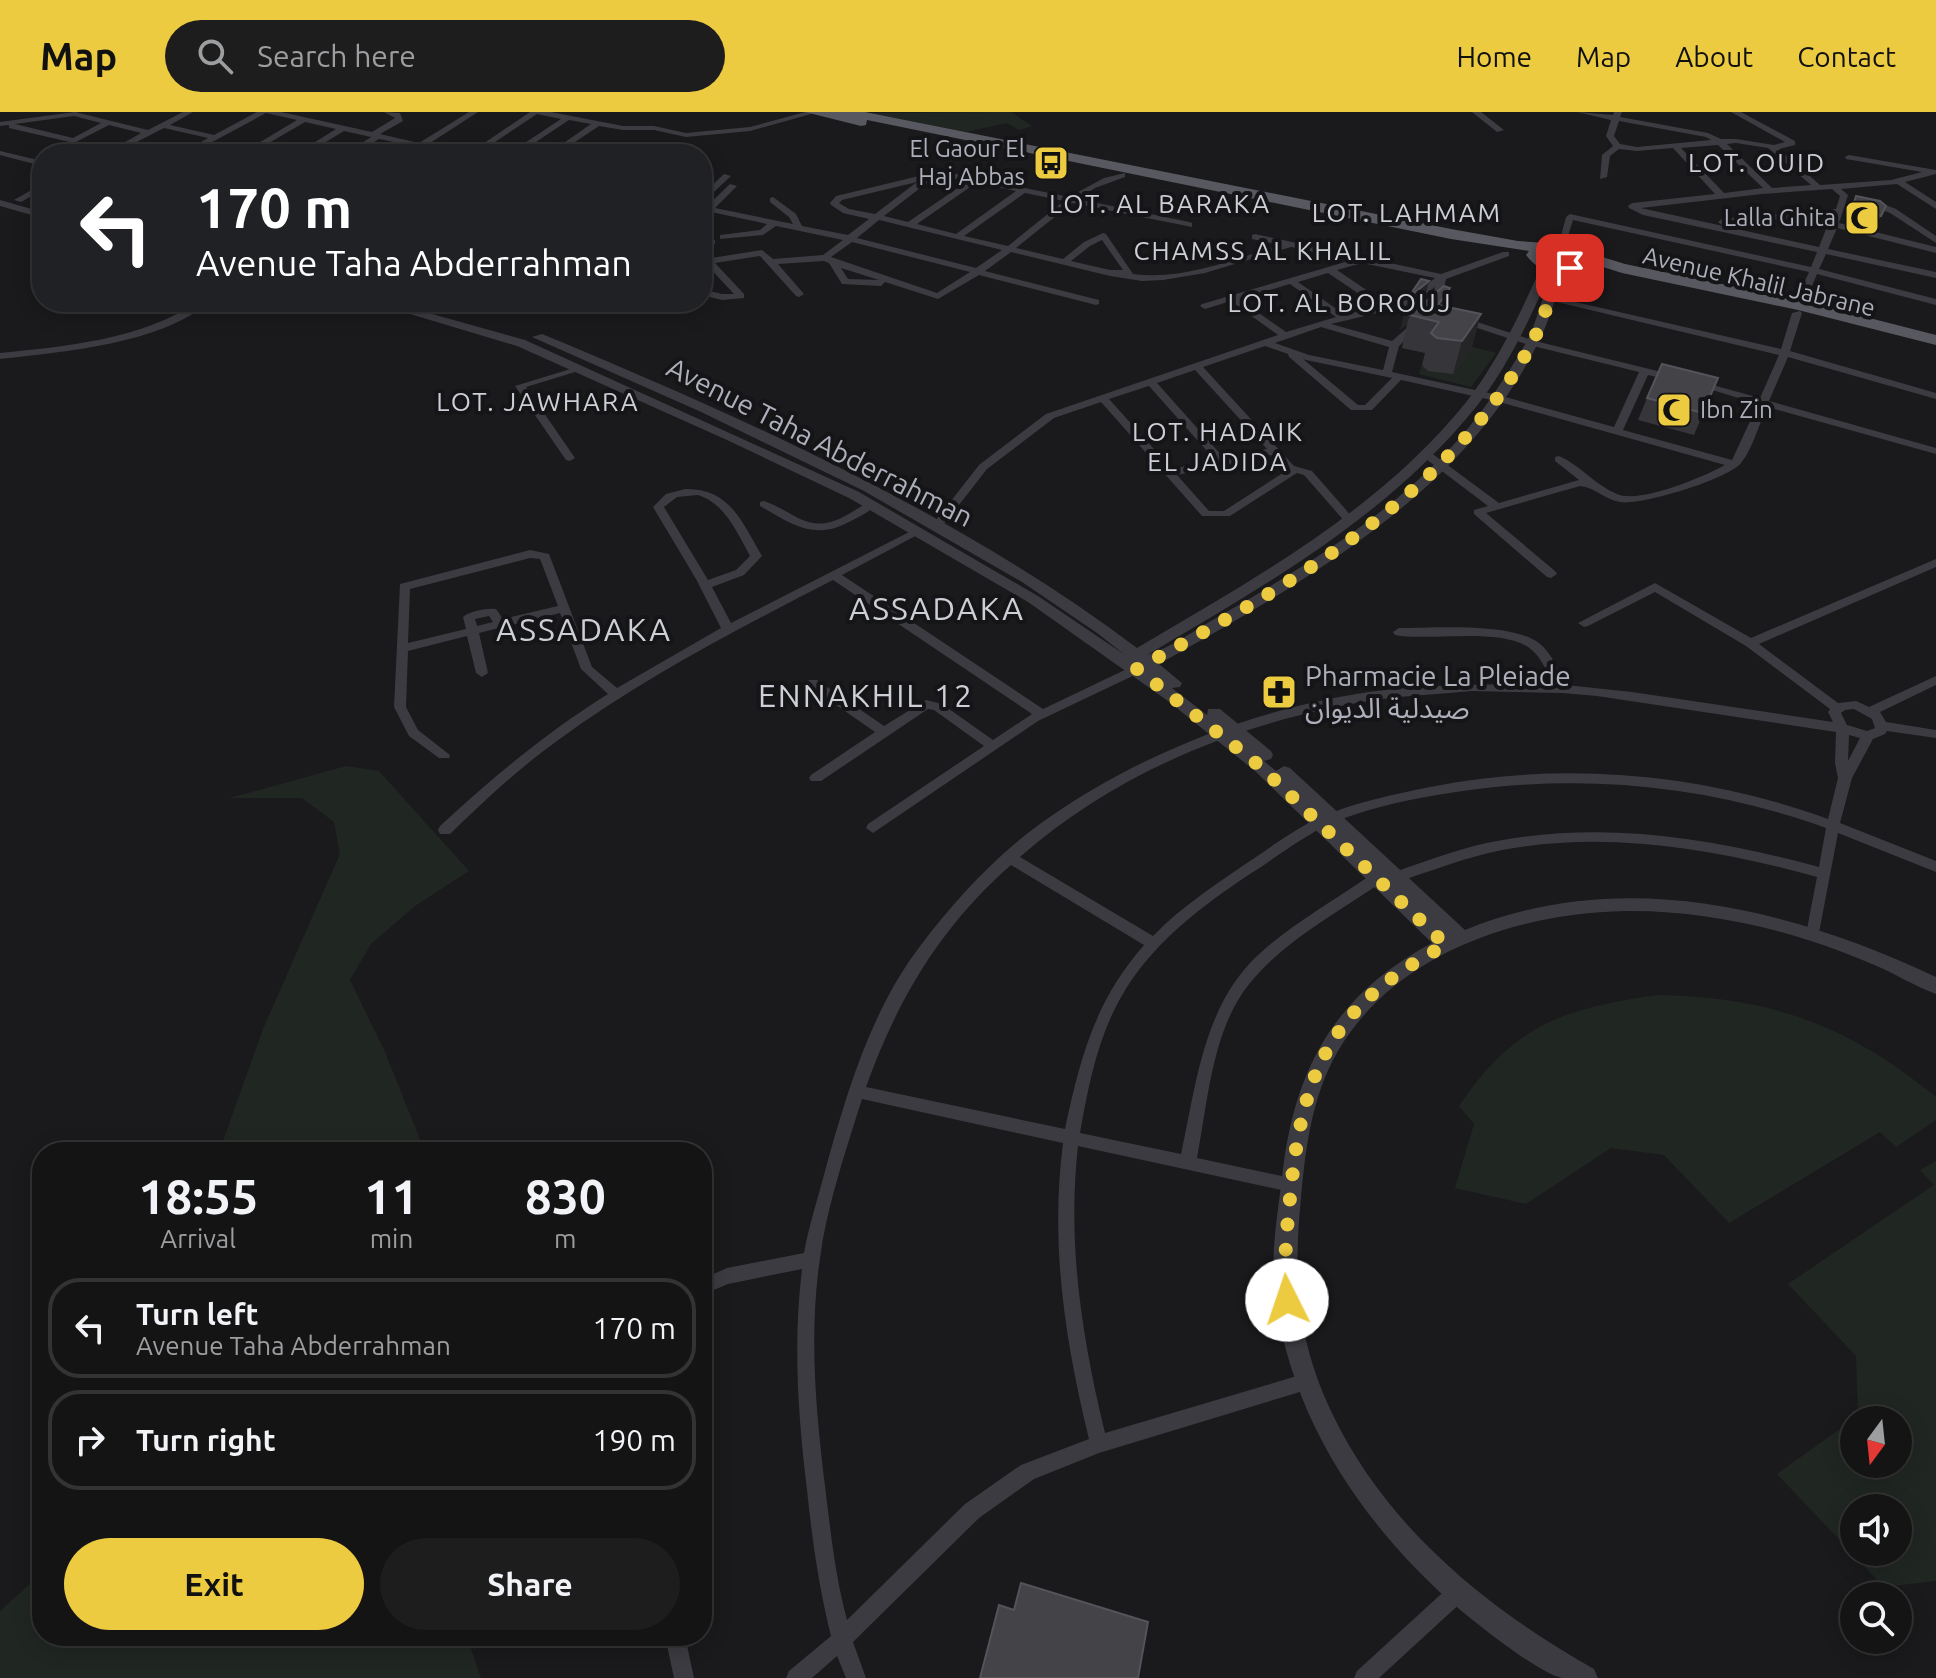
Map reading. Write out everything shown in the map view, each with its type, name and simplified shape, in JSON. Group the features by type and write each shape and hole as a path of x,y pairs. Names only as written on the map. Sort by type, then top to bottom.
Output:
{"main road":[{"name":"Avenue Khalil Jabrane","path":"845,112 1451,234 1936,340"},
{"name":"Avenue Khalil Jabrane","path":"820,113 1506,254 1556,259"},
{"name":"Avenue Khalil Jabrane","path":"1798,309 1936,350"}],"street":[{"path":"127,144 189,112"},
{"path":"202,144 263,112"},
{"path":"270,112 415,144"},
{"path":"364,144 400,119 388,112"},
{"path":"422,144 474,112"},
{"path":"487,144 536,112 623,128 659,129 686,135 750,129 820,113"},
{"path":"1476,112 1500,130"},
{"path":"1581,112 1617,115 1708,135 1720,142 1770,191"},
{"path":"1617,115 1610,136 1617,146 1630,149 1736,141 1774,148 1792,143 1735,112"},
{"path":"2,124 75,113 149,133"},
{"path":"527,144 567,118"},
{"path":"261,144 305,119"},
{"path":"2,124 74,141 107,123"},
{"path":"567,144 597,124"},
{"path":"164,126 214,137"},
{"path":"317,144 343,128"},
{"path":"1603,177 1606,155 1617,146"},
{"path":"1675,146 1721,195"},
{"path":"1774,148 1819,188"},
{"path":"0,153 32,161"},
{"path":"1849,157 1935,172"},
{"path":"1088,168 1094,176 1093,184"},
{"path":"1935,172 1898,181 1721,195 1632,206 1637,210 1936,275"},
{"path":"1189,225 948,173 834,203 846,211 1144,280 1170,278 1292,245"},
{"path":"771,262 829,260 848,238 874,217 935,175"},
{"path":"829,260 848,283 896,283 938,296 1010,249 1093,184 1122,175"},
{"path":"712,190 727,176"},
{"path":"910,225 976,179"},
{"path":"1898,181 1936,206"},
{"path":"712,204 733,186"},
{"path":"1835,188 1844,195 1893,211 1936,240"},
{"path":"958,236 1025,189"},
{"path":"18,200 32,192"},
{"path":"0,195 32,204"},
{"path":"1559,459 1591,484 1617,499 1626,500 1701,479 1734,464 1785,353 1798,309 1844,195"},
{"path":"773,200 785,208 799,228"},
{"path":"0,203 32,212"},
{"path":"1557,211 1570,217 1814,270 1936,302"},
{"path":"1706,224 1838,211"},
{"path":"712,212 848,238 1096,302"},
{"path":"873,828 1042,714 1137,662 1242,611 1323,561 1400,501 1440,463 1498,398 1532,343 1549,299 1556,259 1570,217"},
{"path":"723,237 763,232 774,223"},
{"path":"1832,224 1936,250"},
{"path":"1066,261 1103,236 1129,271 1128,274 1118,275"},
{"path":"1255,237 1442,277"},
{"path":"712,260 762,253 799,294"},
{"path":"937,526 983,467 1030,428 1060,411 1320,324 1407,303 1442,277 1506,254"},
{"path":"1137,662 1350,521 1426,454 1479,393 1514,337 1544,274 1556,259"},
{"path":"1205,306 1364,260"},
{"path":"712,294 741,296 713,267"},
{"path":"1330,270 1385,307"},
{"path":"1387,374 1394,345 1434,311 1442,277"},
{"path":"1291,281 1343,318"},
{"path":"1232,298 1285,336"},
{"path":"1549,299 1785,353 1936,396"},
{"path":"1407,303 1532,343 1765,401 1934,456"},
{"path":"0,356 95,344 190,312"},
{"name":"Avenue Taha Abderrahman","path":"411,312 521,343 871,505 1137,662"},
{"name":"Avenue Taha Abderrahman","path":"463,312 533,335 641,381 817,463 961,540 1137,662 1229,732 1327,820 1397,877 1453,941"},
{"path":"1320,324 1394,345"},
{"path":"1264,342 1287,351 1479,393 1734,464"},
{"path":"1287,351 1355,408 1368,408 1399,377"},
{"path":"1197,366 1274,451 1294,470 1308,473 1350,521"},
{"path":"570,458 520,386 580,369"},
{"path":"1618,430 1645,371"},
{"path":"1151,382 1222,462"},
{"path":"1103,398 1201,511 1221,515 1311,461"},
{"path":"1170,473 1274,451"},
{"path":"1426,454 1496,506"},
{"path":"1551,574 1478,512 1566,485 1591,484"},
{"path":"705,585 735,576 750,566 756,556 716,496 699,490 674,494 658,507 728,630"},
{"path":"764,504 812,530 834,527 871,505"},
{"path":"445,830 486,791 616,694 728,630 917,531"},
{"path":"947,548 961,540"},
{"path":"444,755 413,733 400,707 404,587 530,554 545,556 587,669 616,694"},
{"path":"1750,643 1936,563"},
{"path":"834,575 1042,714"},
{"path":"1584,623 1655,587 1750,643 1837,708 1856,705 1871,711 1882,726 1936,734"},
{"path":"401,649 563,608"},
{"path":"472,632 482,673"},
{"path":"1399,632 1504,636 1525,640 1537,648 1562,689"},
{"path":"1871,711 1936,680"},
{"path":"813,683 883,732"},
{"path":"856,1678 840,1641 826,1568 806,1372 811,1259 877,1036 923,954 977,889 1039,830 1072,805 1128,772 1229,732 1341,701 1489,688 1562,689 1843,728 1868,736 1876,734 1882,726"},
{"path":"816,778 920,707 932,705 992,745"},
{"path":"1837,708 1834,718 1843,728 1841,763 1845,778"},
{"path":"1813,934 1845,778 1868,736"},
{"path":"1099,1444 1079,1368 1068,1289 1064,1219 1069,1136 1088,1060 1121,984 1153,943 1231,879 1327,820 1403,797 1486,781 1587,775 1710,790 1764,803 1833,826 1936,867"},
{"name":"Avenue Taha Abderrahman","path":"1327,820 1377,878 1453,941"},
{"path":"1397,877 1419,867 1487,848 1554,837 1591,835 1671,839 1728,848 1825,874"},
{"path":"1010,858 1153,943"},
{"path":"1188,1161 1216,1034 1233,996 1260,962 1377,878"},
{"path":"1585,1678 1516,1636 1458,1592 1414,1550 1360,1483 1339,1449 1307,1382 1285,1284 1285,1253 1300,1116 1328,1048 1376,989 1396,973 1453,941 1541,913 1632,905 1727,913 1813,934 1877,958 1936,986"},
{"path":"859,1092 1291,1185"},
{"path":"712,1283 727,1276 811,1259"},
{"path":"796,1678 840,1641 972,1511 1028,1472 1099,1444 1307,1382"},
{"path":"1364,1678 1458,1592"},
{"path":"677,1646 684,1678"}],"shaded area":[{"path":"1011,112 1032,126 1019,130 1007,123 966,132 871,113"},
{"path":"1456,343 1496,353 1471,387 1419,374 1422,365"},
{"path":"346,766 379,771 469,871 415,906 371,944 350,980 385,1052 421,1142 223,1142 263,1029 340,854 334,822 302,798 230,798"},
{"path":"1657,995 1698,997 1772,1009 1839,1034 1871,1051 1936,1097 1936,1120 1896,1147 1880,1132 1729,1223 1664,1155 1611,1148 1526,1204 1455,1188 1474,1124 1459,1106 1500,1056 1543,1025 1568,1015"},
{"path":"1936,1161 1936,1581 1879,1582 1864,1566 1912,1566 1912,1494 1840,1494 1840,1541 1777,1474 1840,1429 1840,1478 1912,1478 1912,1406 1858,1406 1856,1356 1788,1284 1934,1185 1920,1170"},
{"path":"32,1582 32,1646 470,1646 481,1678 0,1678 0,1611"}],"building":[{"path":"1856,196 1880,201 1886,206 1881,216 1852,209"},
{"path":"1421,279 1429,281 1408,298"},
{"path":"1444,286 1450,288 1438,305 1481,314 1462,341 1437,338 1431,333 1439,322 1410,315"},
{"path":"1662,364 1718,378 1703,413 1647,398"},
{"path":"1021,1583 1148,1622 1138,1678 980,1678 999,1605 1014,1610"}],"place":[{"name":"El Gaour El Haj Abbas","path":"1051,163"},
{"name":"Lalla Ghita","path":"1862,218"},
{"name":"Ibn Zin","path":"1674,410"},
{"name":"Pharmacie La Pleiade صيدلية الديوان","path":"1279,692"}],"district":[{"name":"LOT. OUID","path":"1757,163"},
{"name":"LOT. AL BARAKA","path":"1160,204"},
{"name":"LOT. LAHMAM","path":"1407,213"},
{"name":"CHAMSS AL KHALIL","path":"1263,251"},
{"name":"LOT. AL BOROUJ","path":"1340,303"},
{"name":"LOT. JAWHARA","path":"538,402"},
{"name":"LOT. HADAIK EL JADIDA","path":"1218,447"},
{"name":"ASSADAKA","path":"937,609"},
{"name":"ASSADAKA","path":"584,630"},
{"name":"ENNAKHIL 12","path":"866,696"}],"route":[{"path":"1287,1300 1285,1253 1296,1142 1300,1116 1317,1069 1343,1026 1376,989 1396,973 1446,945 1261,767 1137,669 1277,591 1323,561 1400,501 1460,442 1498,398 1532,343 1557,277 1564,269 1570,268"}]}
